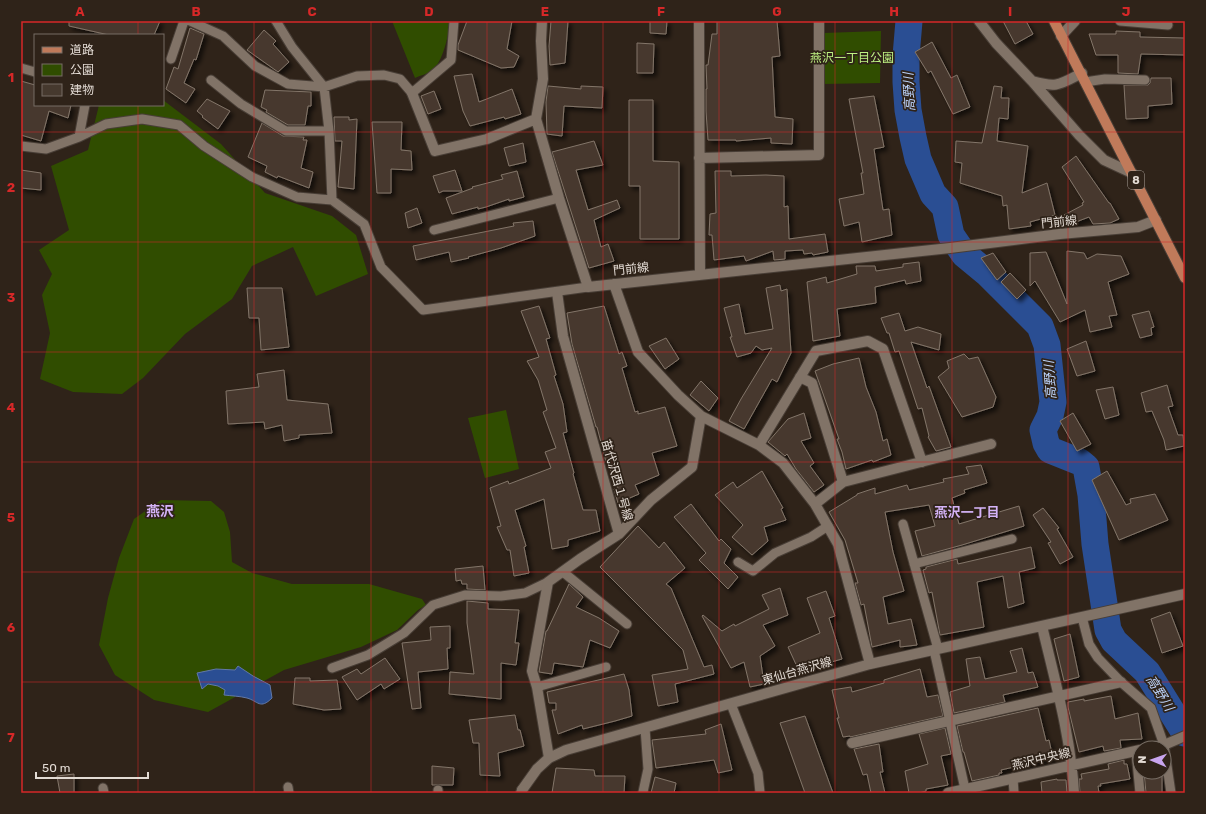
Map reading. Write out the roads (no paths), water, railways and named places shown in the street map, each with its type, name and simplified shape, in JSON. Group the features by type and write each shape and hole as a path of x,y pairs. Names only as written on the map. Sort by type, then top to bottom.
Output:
{"main road":[{"name":"8","path":"1054,21 1185,278"}],"street":[{"path":"542,21 541,41 543,79 536,118 559,198 588,287"},
{"path":"699,21 700,274"},
{"path":"699,158 819,155 819,21"},
{"path":"978,21 1079,135 1104,160 1132,173"},
{"path":"1061,36 1075,21"},
{"path":"1032,81 1047,85 1058,85 1084,78"},
{"path":"412,93 435,151 487,139 536,118"},
{"name":"門前線","path":"588,287 950,248 1060,234 1138,227 1156,220"},
{"path":"614,284 638,352 678,395 701,416 759,445 783,463 815,504 838,544 870,664"},
{"name":"苗代沢西１号線","path":"548,582 619,534 563,336 557,292"},
{"path":"759,445 816,351 868,341 883,349 922,462"},
{"path":"800,377 812,383 843,482"},
{"path":"619,534 651,500 692,467 701,416"},
{"path":"815,504 843,482 992,444"},
{"path":"548,582 532,671 537,687 549,758"},
{"name":"東仙台燕沢線","path":"523,792 537,770 549,758 566,750 870,664 1185,594"},
{"path":"1042,626 1059,696 1072,765 1074,793"},
{"path":"852,743 1122,682"},
{"path":"1172,742 1185,736"},
{"name":"燕沢中央線","path":"948,793 968,790 1013,778 1132,751"}],"lane":[{"path":"171,59 184,21"},
{"path":"190,21 223,36 255,66 288,84 324,87 357,76 384,75 400,79 412,93 451,60 454,21"},
{"path":"276,21 292,47 324,87 329,131 332,200"},
{"path":"1120,21 1168,25"},
{"path":"21,68 34,72"},
{"path":"1084,78 1145,80"},
{"path":"211,80 242,104 286,132 329,131"},
{"path":"79,137 85,106"},
{"path":"21,146 46,150 106,124 142,119 179,125 204,146 252,177 297,197 332,200 364,224 381,267 423,310 588,287"},
{"path":"434,230 559,198"},
{"path":"904,524 936,650 949,721 968,790"},
{"path":"738,562 752,571 775,553 811,537 828,526"},
{"path":"914,564 1012,539"},
{"path":"563,572 627,624"},
{"path":"332,668 368,655 404,633 433,605 465,595 502,596 525,593 548,582"},
{"path":"1082,617 1089,644 1098,658 1151,708 1162,740"},
{"path":"537,687 606,667"},
{"path":"731,704 758,774 760,793"},
{"path":"643,792 648,769 645,728"},
{"path":"1013,778 1014,793"},
{"path":"1139,780 1140,793"},
{"path":"1169,780 1171,793"}],"water":[{"path":"238,666 270,685 272,698 268,702 259,704 251,699 224,695 225,690 218,686 208,684 202,689 197,673 216,669 235,670"}],"waterway":[{"name":"高野川","path":"909,21 906,56 906,82 908,110 918,159 933,194 945,207 951,235 964,254 987,273 1040,326 1047,345 1053,402 1050,416 1043,430 1046,443 1050,450 1080,462 1086,467 1091,495 1095,544 1108,630 1114,641 1147,672 1185,733"}],"district":[{"name":"燕沢","path":"160,511"},
{"name":"燕沢一丁目","path":"967,512"}],"park label":[{"name":"燕沢一丁目公園","path":"852,58"}]}
